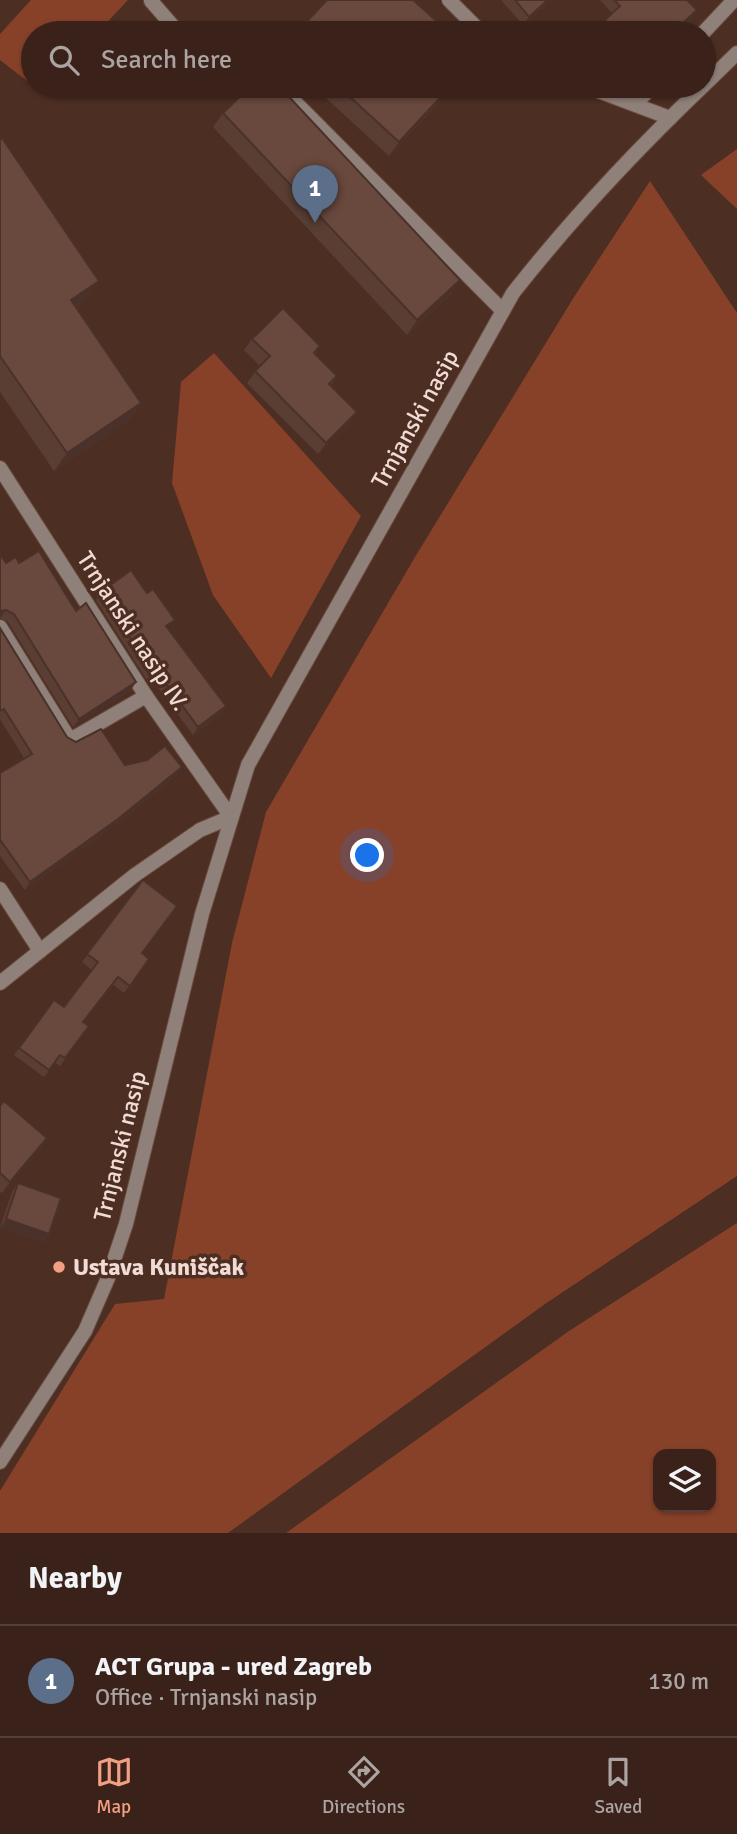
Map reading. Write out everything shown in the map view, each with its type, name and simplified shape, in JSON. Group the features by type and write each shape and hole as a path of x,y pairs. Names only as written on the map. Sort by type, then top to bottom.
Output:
{"street":[{"path":"449,0 470,21"},
{"path":"714,21 734,0"},
{"path":"151,1 169,21"},
{"name":"Trnjanski nasip","path":"716,73 737,53"},
{"path":"291,98 503,311"},
{"path":"618,98 670,118"},
{"path":"635,104 641,98"},
{"name":"Trnjanski nasip","path":"0,1462 85,1331 108,1278 126,1224 199,923 248,765 513,293 558,236 607,181 690,98"},
{"name":"Trnjanski nasip IV.","path":"0,468 146,696 231,817"},
{"path":"0,627 70,740 146,696"},
{"path":"0,983 174,847 200,830 231,817"},
{"path":"0,889 40,951"}],"shaded area":[{"path":"31,0 128,0 108,21 21,21 21,77 0,60 0,34"},
{"path":"737,149 737,209 701,175"},
{"path":"650,181 737,313 737,1176 545,1304 228,1533 0,1533 0,1491 115,1304 164,1299 232,943 266,812 415,557 574,297"},
{"path":"214,353 361,516 271,678 213,595 172,483 181,382"},
{"path":"737,1223 737,1533 286,1533 569,1331"}],"building":[{"path":"327,0 413,0 437,21 307,21"},
{"path":"515,0 548,0 529,17"},
{"path":"614,0 687,0 697,10 685,21 606,21 620,6"},
{"path":"239,98 290,98 460,280 417,320 223,113"},
{"path":"351,98 440,98 399,142"},
{"path":"2,138 99,281 71,300 141,403 67,453 0,356"},
{"path":"283,308 320,346 314,353 337,376 329,384 357,412 326,443 255,371 270,356 252,339"},
{"path":"39,551 76,611 86,603 136,682 79,719 14,614 6,610 0,611 0,554 6,563 16,557 19,563"},
{"path":"131,570 147,593 153,589 175,620 166,626 226,706 198,727 156,670 152,672 101,592"},
{"path":"0,628 67,737 76,742 101,729 125,765 147,760 165,746 182,767 118,819 30,882 0,842 0,773 32,754 4,709 0,711"},
{"path":"143,880 177,906 142,953 149,959 130,986 118,977 83,1022 89,1026 65,1058 60,1055 49,1070 19,1048 54,1000 64,1007 98,962 87,954"},
{"path":"4,1101 47,1138 10,1182 0,1173 0,1106"},
{"path":"18,1183 61,1198 49,1234 6,1219"}],"place":[{"name":"ACT Grupa - ured Zagreb","path":"315,223"},
{"name":"Ustava Kuniščak","path":"59,1267"}]}
